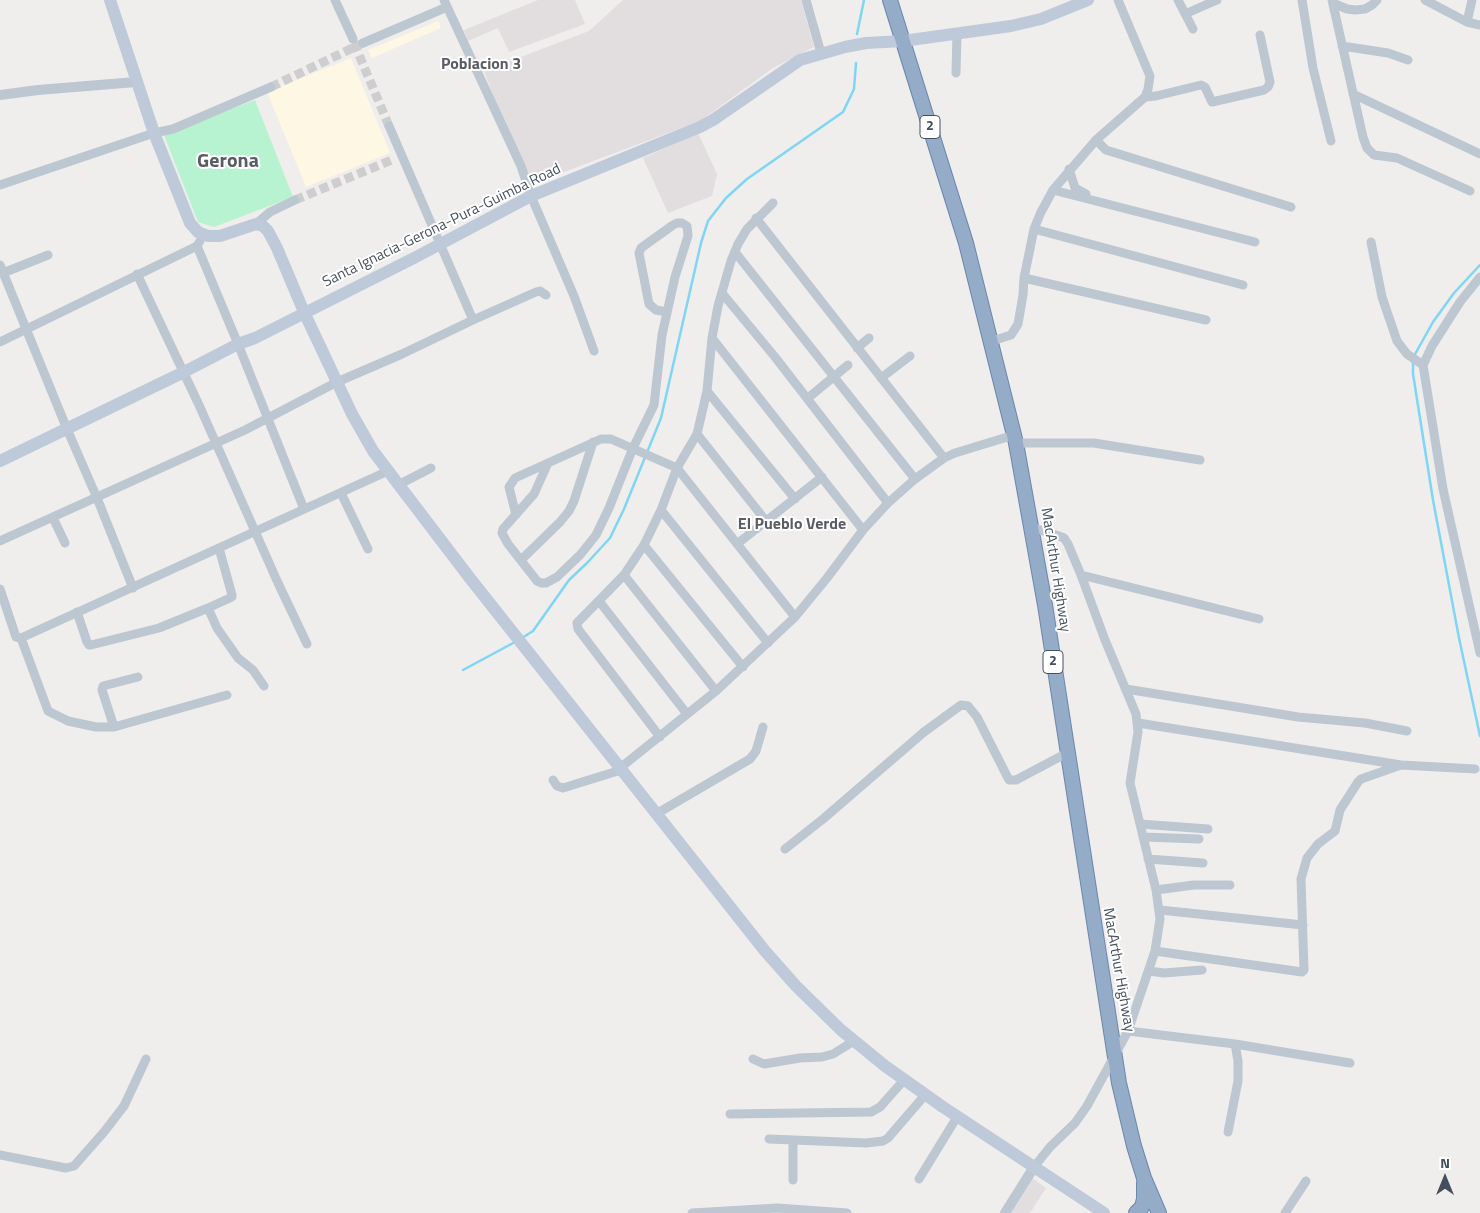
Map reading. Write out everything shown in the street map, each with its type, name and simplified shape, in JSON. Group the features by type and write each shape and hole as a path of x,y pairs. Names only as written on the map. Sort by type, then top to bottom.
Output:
{"highway":[{"name":"MacArthur Highway","path":"890,0 966,243 1015,439 1032,527 1093,925 1126,1115 1144,1178 1159,1213"},
{"path":"1136,1213 1142,1207 1144,1199 1144,1178"}],"main road":[{"path":"110,0 136,82 186,217 194,228 204,235 220,236 256,224 264,228 271,237 304,312 363,435 398,485 772,960 801,991 854,1041 904,1080 1104,1213"},
{"name":"Santa Ignacia-Gerona-Pura-Guimba Road","path":"0,461 238,344 255,338 531,196 700,127 795,64 820,53 866,43 903,41 996,28 1034,20 1088,0"}],"street":[{"path":"335,0 353,39"},
{"path":"806,0 820,53"},
{"path":"992,341 1011,336 1018,324 1024,278 1034,229 1040,212 1053,190 1096,140 1145,97 1150,76 1118,0"},
{"path":"1178,0 1193,29"},
{"path":"1185,14 1217,0"},
{"path":"1302,0 1313,68 1331,141"},
{"path":"1332,2 1355,10 1364,9 1377,0"},
{"path":"1426,0 1467,22 1480,24"},
{"path":"1467,22 1472,0"},
{"path":"1332,2 1363,137 1370,152 1380,156 1397,158 1470,190"},
{"path":"363,43 446,4 520,166 574,296 594,351"},
{"path":"956,73 957,33"},
{"path":"1145,97 1201,85 1205,87 1212,102 1264,90 1270,82 1260,35"},
{"path":"1342,46 1388,53 1408,60"},
{"path":"0,95 136,82"},
{"path":"0,185 154,133 173,129 271,87"},
{"path":"1353,94 1480,154"},
{"path":"389,126 398,158 440,244 473,320"},
{"path":"1096,140 1106,150 1291,207"},
{"path":"1069,170 1075,188 1095,200"},
{"path":"1053,190 1255,242"},
{"path":"256,224 270,212 295,200"},
{"path":"660,736 578,629 577,623 624,575 644,545 661,510 677,468 697,434 707,391 712,338 722,293 735,252 742,236 756,218 773,203"},
{"path":"756,218 944,458"},
{"path":"548,463 534,494 502,529 502,536 537,581 546,584 557,577 580,555 596,535 654,405 660,347 667,312 675,277 688,236 688,229 682,223 677,223 662,233 641,248 639,253 649,304 656,310 667,312"},
{"path":"1034,229 1243,286"},
{"path":"0,342 196,246 204,235"},
{"path":"1371,242 1382,297 1396,341 1407,354 1423,365"},
{"path":"196,246 238,344 304,509"},
{"path":"735,252 915,479"},
{"path":"48,255 2,269 67,429 98,498 133,588"},
{"path":"137,274 307,644"},
{"path":"1480,277 1460,302 1432,346 1423,365 1443,489 1475,611 1480,653"},
{"path":"1024,278 1206,320"},
{"path":"0,541 216,443 267,419 337,382 473,320 536,292 540,291 546,295"},
{"path":"722,293 808,398 888,503"},
{"path":"712,338 863,530"},
{"path":"857,348 869,338"},
{"path":"881,378 910,356"},
{"path":"808,398 848,365"},
{"path":"707,391 795,499"},
{"path":"697,434 766,521"},
{"path":"516,515 509,490 511,482 515,478 593,442 608,438 677,468 794,617"},
{"path":"553,780 557,786 563,788 621,769 716,691 794,617 827,578 863,530 888,503 915,479 944,458 955,453 1015,439 1094,443 1200,460"},
{"path":"521,560 569,511 593,442"},
{"path":"398,485 431,468"},
{"path":"21,638 388,471"},
{"path":"737,544 822,477"},
{"path":"341,493 368,549"},
{"path":"661,510 768,642"},
{"path":"54,518 64,543"},
{"path":"1005,1213 1034,1167 1087,1106 1128,1032 1149,971 1160,926 1160,910 1156,890 1130,783 1138,723 1136,714 1068,544 1064,538 1032,527"},
{"path":"644,545 743,667"},
{"path":"77,612 88,645 91,645 159,628 208,608 232,597 219,548"},
{"path":"624,575 716,691"},
{"path":"1082,575 1259,619"},
{"path":"0,589 15,634 21,638 48,711 68,721 96,727 114,727 227,695"},
{"path":"600,601 688,714"},
{"path":"208,608 217,628 238,658 253,670 264,686"},
{"path":"114,727 102,690 103,686 138,677"},
{"path":"1126,689 1298,717 1365,723 1407,730"},
{"path":"785,849 823,819 924,732 961,705 968,706 977,716 1009,780 1016,780 1067,753"},
{"path":"1138,723 1401,765 1475,769"},
{"path":"656,814 750,759 756,752 763,727"},
{"path":"1155,950 1302,972 1304,970 1301,879 1307,858 1318,844 1335,831 1340,810 1361,779 1401,765"},
{"path":"1140,824 1208,829"},
{"path":"1143,837 1199,839"},
{"path":"1148,859 1203,863"},
{"path":"1156,890 1194,885 1230,885"},
{"path":"1160,910 1303,925"},
{"path":"1149,971 1202,970"},
{"path":"1128,1032 1235,1044 1350,1063"},
{"path":"753,1059 764,1064 800,1058 822,1058 833,1054 854,1041"},
{"path":"1228,1132 1238,1081 1238,1061 1235,1044"},
{"path":"0,1155 66,1168 74,1166 124,1106 146,1059"},
{"path":"730,1114 871,1112 880,1107 904,1080"},
{"path":"769,1139 866,1143 883,1141 888,1138 924,1095"},
{"path":"919,1180 957,1117"},
{"path":"793,1140 793,1180"},
{"path":"1285,1213 1306,1181"},
{"path":"692,1213 777,1208 847,1213"}],"shaded area":[{"path":"538,0 575,0 585,24 509,52 498,28 468,41 464,30"},
{"path":"623,0 801,0 814,47 773,68 700,121 532,184 499,112 484,71 589,31"},
{"path":"438,21 441,28 372,58 368,50"},
{"path":"351,58 390,153 306,187 267,92"},
{"path":"698,133 717,174 712,196 668,213 643,158"},
{"path":"1032,1178 1046,1188 1030,1213 1009,1213"}],"green space":[{"path":"255,100 293,197 214,227 198,222 164,135"}],"waterway":[{"path":"857,34 864,0"},
{"path":"522,638 533,631 569,580 610,538 624,509 661,418 701,243 708,221 726,198 747,179 843,112 854,89 856,63"},
{"path":"1414,356 1433,322 1454,293 1480,265"},
{"path":"1413,362 1413,374 1433,500 1480,736"},
{"path":"463,670 515,642"}],"tunnel":[{"path":"354,43 389,126"},
{"path":"271,87 363,43"},
{"path":"295,200 394,159"}],"district":[{"name":"Poblacion 3","path":"481,65"},
{"name":"Gerona","path":"228,162"},
{"name":"El Pueblo Verde","path":"792,525"}]}
